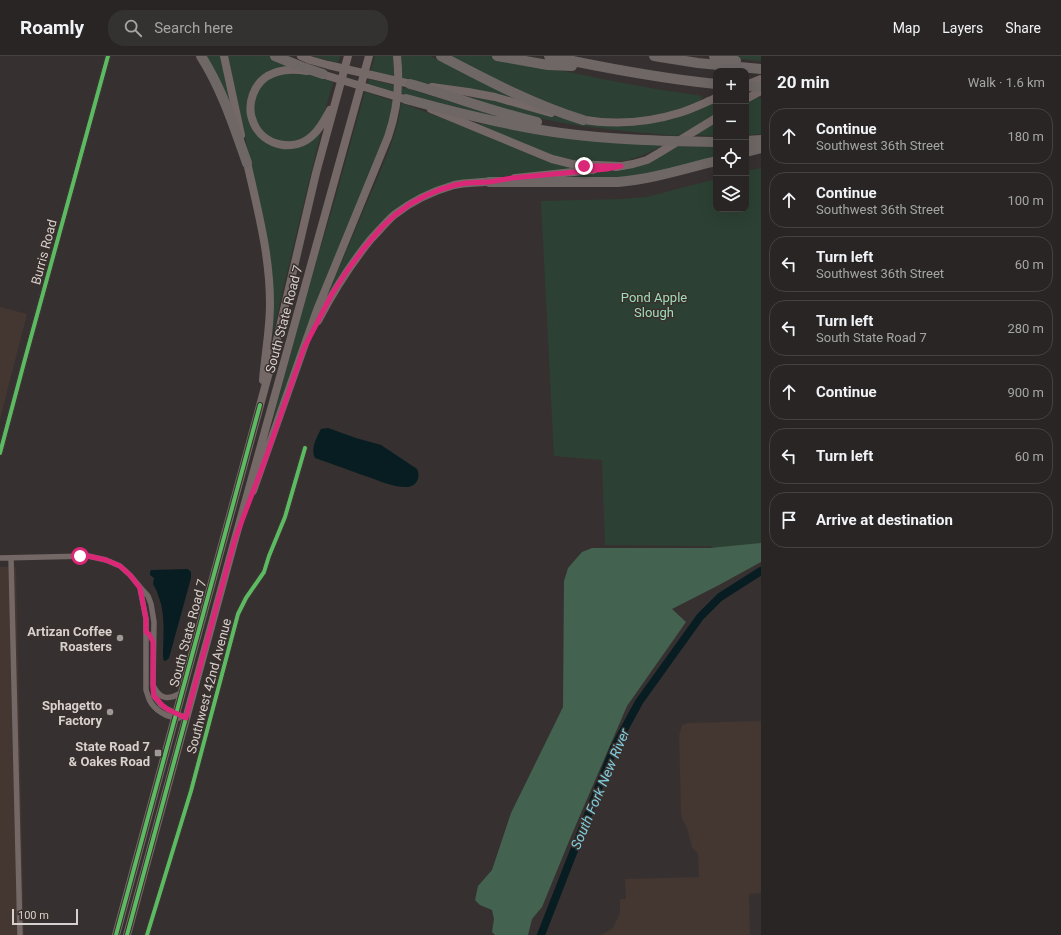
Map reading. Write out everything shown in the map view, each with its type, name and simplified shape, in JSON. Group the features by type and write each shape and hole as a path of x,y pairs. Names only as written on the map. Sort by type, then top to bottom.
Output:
{"highway":[{"path":"201,56 209,68 227,108 247,163"},
{"path":"275,56 302,67 326,70"},
{"path":"441,56 479,76 550,109 583,120"},
{"path":"497,56 548,65 604,68"},
{"path":"549,56 604,68 663,78 713,84"},
{"path":"654,56 698,63 761,68"},
{"path":"714,56 759,66 761,68"},
{"path":"410,84 516,117 542,123 579,130 654,140"},
{"path":"749,86 761,87"},
{"path":"406,99 480,118 584,136 713,142"},
{"path":"749,141 761,140"},
{"path":"749,151 761,148"},
{"path":"489,182 618,182 657,176 713,162"}],"main road":[{"path":"224,56 264,242 269,276 269,325 260,405"},
{"path":"301,56 326,70 376,91 406,99 552,159 572,164 621,166"},
{"name":"South State Road 7","path":"116,935 260,405 316,173 348,56"},
{"name":"South State Road 7","path":"127,935 369,56"},
{"path":"235,539 265,460 317,310 385,147 395,112 398,77 397,56"},
{"path":"337,97 320,128 306,141 297,144 280,145 265,138 253,124 250,114 250,104 256,87 267,76 290,70 326,70 380,77 410,84 495,97 566,117 597,122 624,122 654,119 679,113 713,99"},
{"path":"749,85 761,79"},
{"path":"749,97 761,91"},
{"path":"304,348 332,294 347,271 382,227 410,204 439,190 455,185 607,169 633,164 647,160 660,153 713,120"},
{"path":"143,834 148,841 150,853"}],"street":[{"name":"Burris Road","path":"0,453 24,359 108,56"},
{"name":"Southwest 42nd Avenue","path":"148,935 191,791 238,614 246,598 264,572 285,517 305,448"},
{"path":"0,558 88,556 106,560 120,566 130,575 148,596 151,604 154,622 154,696 157,701 175,716"},
{"path":"11,558 20,935"},
{"path":"140,588 146,619 146,690 149,700 154,707 162,713 186,718"},
{"path":"146,632 149,634 153,642"},
{"path":"153,685 156,692 162,697 170,697 182,693"}],"shaded area":[{"path":"0,307 27,314 0,419"},
{"path":"0,567 16,567 24,935 0,935"},
{"path":"761,721 761,893 749,894 750,935 601,935 613,928 620,913 620,899 626,899 625,879 699,877 698,854 692,847 681,813 679,736 682,725 688,723"}],"green space":[{"path":"204,56 222,56 237,120"},
{"path":"227,56 269,56 292,65 255,84 254,130 286,147 321,132 270,345 271,313 259,199"},
{"path":"313,56 340,56 338,63"},
{"path":"375,56 430,56 530,102 414,81 371,71"},
{"path":"447,56 504,56 544,67 607,80 702,96 701,101 682,109 637,119 592,118 568,113"},
{"path":"712,56 761,56 761,61"},
{"path":"284,73 306,74 333,82 321,121 308,137 288,143 268,137 256,122 253,98 265,80"},
{"path":"369,79 409,89 501,118 432,103 367,84"},
{"path":"365,92 393,101 390,120 386,134 275,420 273,419 305,300"},
{"path":"464,94 514,104 572,121 613,125 713,102 713,115 683,135 671,135 576,125 530,116 486,103"},
{"path":"761,98 761,134 749,135 749,99"},
{"path":"401,103 585,168 464,180 400,207 325,301 387,156 397,126"},
{"path":"473,123 665,145 629,160 615,162 577,162 548,155"},
{"path":"713,123 713,136 694,135"},
{"path":"677,146 713,147 713,159 640,177 539,178 616,170"},
{"name":"Pond Apple Slough","path":"761,168 761,553 719,552 711,546 605,545 602,460 554,456 541,201 647,197 713,180 713,212 749,212 749,170"},
{"path":"761,543 761,562 672,609 686,622 627,706 542,907 532,919 528,935 495,935 492,932 494,919 492,910 480,905 475,900 478,886 492,870 511,813 563,707 564,581 568,568 582,552 592,548 710,548"}],"water":[{"path":"328,428 381,445 417,469 419,475 416,483 408,487 392,485 315,458 313,451 316,439 321,429"},
{"path":"188,569 191,572 191,578 169,658 164,661 164,626 161,602 153,584 154,578 150,575 150,572 151,570"}],"waterway":[{"name":"South Fork New River","path":"541,935 614,748 639,702 700,617 720,597 761,571"}],"cycle path":[{"path":"0,453 108,56"},
{"path":"116,935 260,405"},
{"path":"147,935 191,791 238,614 246,598 264,572 285,517 305,448"},
{"path":"127,935 186,718"}],"place":[{"name":"Artizan Coffee Roasters","path":"120,638"},
{"name":"Sphagetto Factory","path":"110,712"},
{"name":"State Road 7 & Oakes Road","path":"158,753"}],"route":[{"path":"80,556 88,556 106,560 120,566 130,575 140,588 146,619 146,632 149,634 153,642 154,696 157,701 167,709 186,718 235,539 265,460 304,348 332,294 347,271 364,248 382,227 395,215 410,204 439,190 467,183 607,169 621,166 584,166"}]}
